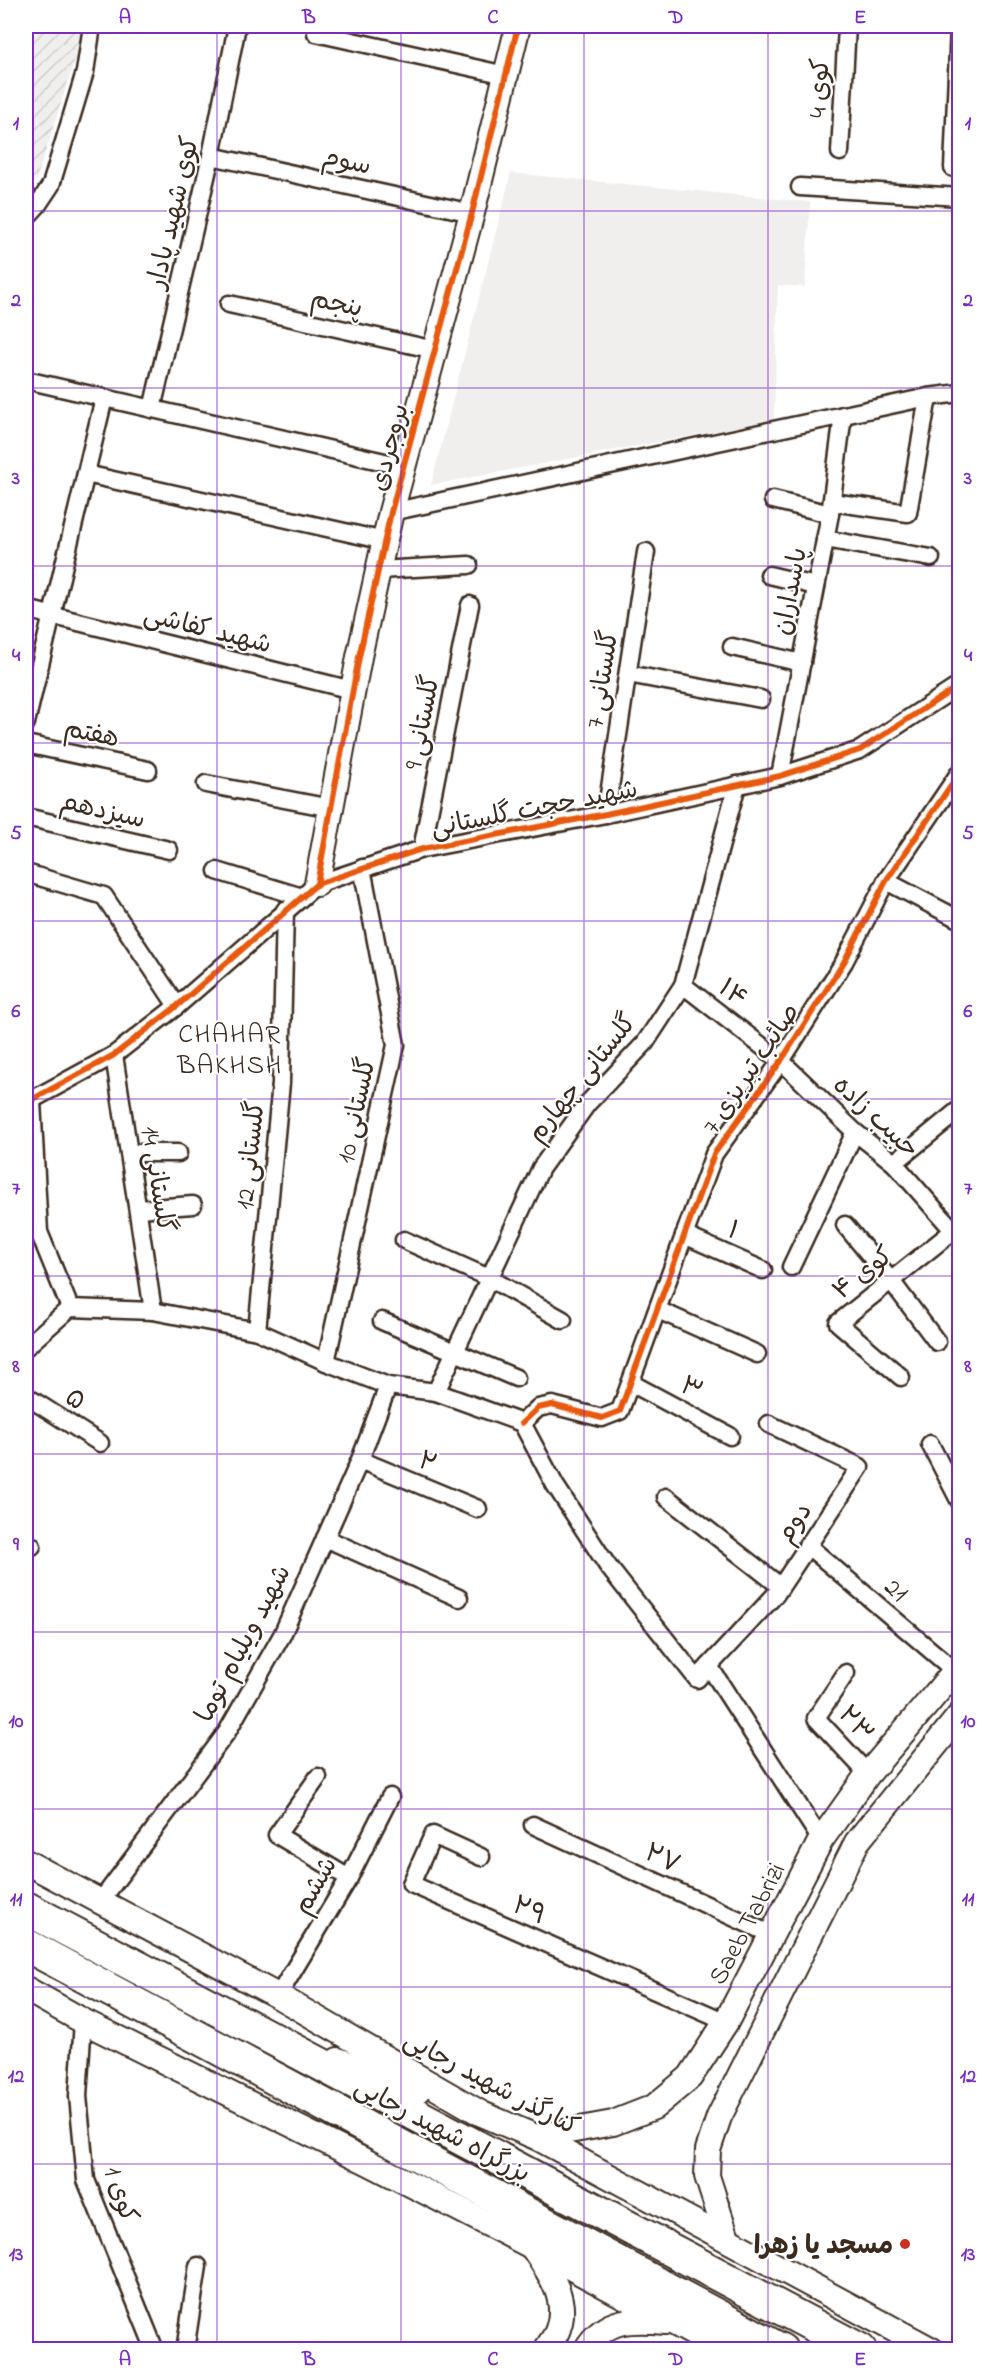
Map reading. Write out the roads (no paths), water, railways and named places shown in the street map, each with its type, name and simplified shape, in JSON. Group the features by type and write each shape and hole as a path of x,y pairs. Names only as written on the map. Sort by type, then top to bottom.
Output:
{"highway":[{"name":"بزرگراه شهید رجایی","path":"26,1908 709,2271 861,2349"},
{"name":"بزرگراه شهید رجایی","path":"26,1945 781,2349"}],"street":[{"path":"26,218 51,185 85,72 92,26"},
{"name":"کوی شهید پادار","path":"152,409 212,156 237,26"},
{"name":"بروجردی","path":"309,891 331,808 352,690 402,465 472,213 519,26"},
{"name":"کوی 4","path":"840,152 847,26"},
{"path":"953,168 959,26"},
{"path":"316,33 506,75"},
{"name":"سوم","path":"212,156 472,213"},
{"path":"800,187 960,197"},
{"name":"پنجم","path":"229,304 435,350"},
{"path":"26,380 402,465"},
{"path":"391,512 928,397 960,393"},
{"path":"773,500 831,508 908,513 928,397"},
{"path":"26,723 105,398"},
{"name":"پاسداران","path":"780,776 831,508 843,415"},
{"path":"86,474 385,541"},
{"path":"825,539 931,558"},
{"name":"گلستانی 7","path":"606,814 646,552"},
{"path":"378,570 469,565"},
{"path":"769,575 816,586"},
{"name":"گلستانی 9","path":"422,849 470,605"},
{"name":"شهید کفاشی","path":"26,609 352,690"},
{"path":"732,647 802,663"},
{"path":"628,674 762,699"},
{"name":"شهید حجت گلستانی","path":"29,1102 114,1055 177,1006 309,891 362,868 422,849 606,814 780,776 860,750 960,685"},
{"name":"هفتم","path":"26,744 148,770"},
{"name":"صائب تبریزی 7","path":"522,1424 538,1408 552,1405 602,1418 620,1411 714,1154 781,1061 844,962 886,881 957,782"},
{"path":"206,783 331,808"},
{"name":"گلستانی چهارم","path":"436,1392 541,1168 587,1104 645,1043 683,985 737,785"},
{"name":"سیزدهم","path":"26,817 169,850"},
{"name":"گلستانی 10","path":"326,1362 396,1044 362,868"},
{"path":"217,872 309,891"},
{"path":"26,873 104,896 177,1006"},
{"path":"886,881 960,920"},
{"name":"گلستانی 12","path":"257,1331 281,1083 285,910"},
{"name":"۱۴","path":"683,985 781,1061"},
{"name":"گلستانی 14","path":"114,1055 153,1311"},
{"name":"حبیب زاده","path":"781,1061 855,1132 894,1163 956,1234"},
{"path":"29,1102 39,1232 70,1308"},
{"path":"894,1163 960,1108"},
{"path":"791,1267 855,1132"},
{"path":"129,1153 178,1153"},
{"path":"138,1209 193,1205"},
{"path":"845,1225 937,1342"},
{"name":"کوی ۴","path":"901,1377 838,1323 956,1234"},
{"name":"۱","path":"684,1235 763,1270"},
{"path":"404,1240 489,1278 563,1320"},
{"path":"26,1347 70,1308 153,1311 257,1331 326,1362 388,1386 436,1392 522,1424 555,1485 607,1565 703,1672 821,1840"},
{"path":"658,1310 757,1354"},
{"path":"382,1321 516,1378"},
{"name":"۳","path":"631,1383 730,1436"},
{"name":"شهید ویلیام توما","path":"100,1902 226,1732 282,1635 360,1460 388,1386"},
{"name":"۵","path":"26,1396 100,1443"},
{"name":"دوم","path":"703,1672 780,1587 860,1467 769,1424"},
{"path":"930,1444 959,1499"},
{"name":"۲","path":"360,1460 478,1509"},
{"path":"666,1497 780,1587"},
{"path":"325,1538 459,1598"},
{"name":"21","path":"807,1545 957,1668"},
{"name":"Saeb Tabrizi","path":"536,2137 613,2123 654,2107 690,2077 726,2022 821,1840 868,1774 957,1668"},
{"name":"۲۳","path":"846,1673 816,1718 868,1774"},
{"path":"728,2238 707,2176 708,2150 719,2117 857,1842 959,1715"},
{"path":"318,1777 277,1835 349,1878"},
{"name":"ششم","path":"278,1996 349,1878 390,1797"},
{"name":"۲۷","path":"533,1825 772,1935"},
{"name":"۲۹","path":"481,1857 433,1836 411,1884 726,2022"},
{"name":"کنارگذر شهید رجایی","path":"26,1862 278,1996 482,2114 536,2137 933,2349"},
{"path":"26,1989 531,2246 724,2349"},
{"path":"151,2012 371,2164"},
{"name":"کوی 1","path":"83,2020 78,2096 87,2180 153,2345"},
{"path":"262,2032 482,2114"},
{"path":"531,2246 554,2280 561,2304 559,2329 546,2349"},
{"path":"185,2349 198,2266"},
{"path":"586,2349 590,2342 610,2326 633,2319 674,2322"}],"place":[{"name":"مسجد یا زهرا","path":"905,2244"}],"district":[{"name":"CHAHAR BAKHSH","path":"230,1048"}]}
